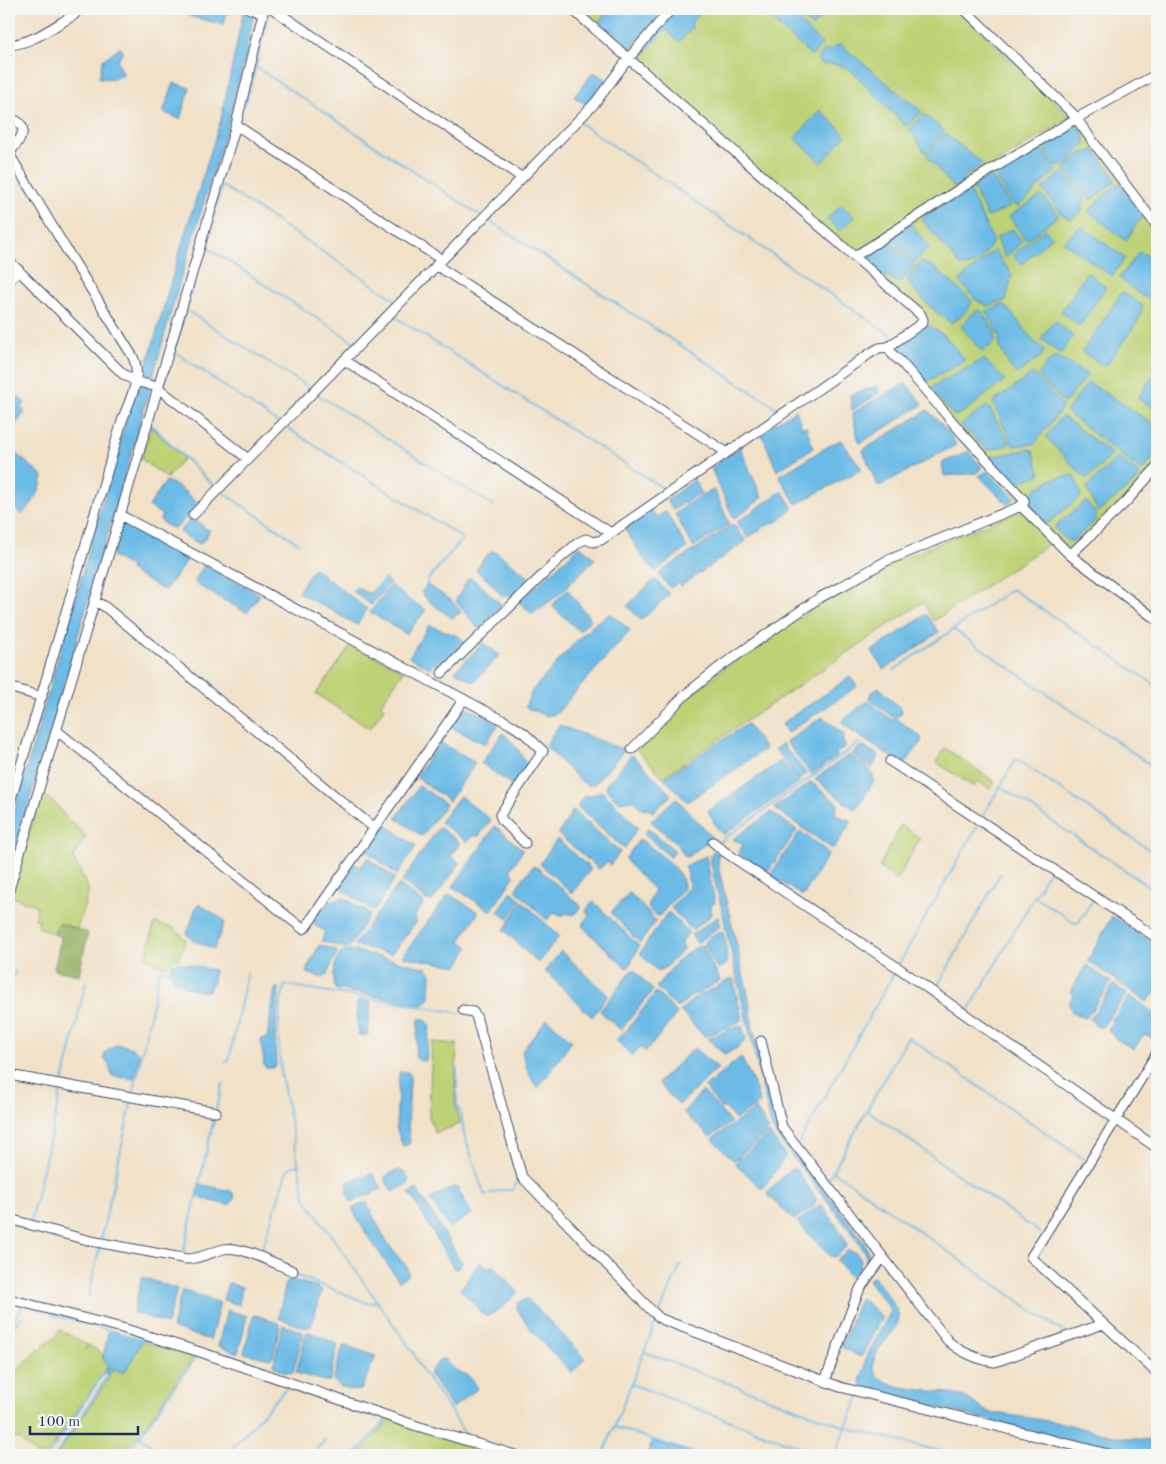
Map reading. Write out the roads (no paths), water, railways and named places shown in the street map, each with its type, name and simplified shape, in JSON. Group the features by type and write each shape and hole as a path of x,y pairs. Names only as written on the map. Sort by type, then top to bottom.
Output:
{"street":[{"path":"9,45 31,40 74,15 79,9"},
{"path":"273,9 522,177"},
{"path":"442,673 579,542 586,539 597,542 611,533 869,354 880,348 888,347 924,320 854,256 572,9"},
{"path":"193,515 596,103 628,59 671,9"},
{"path":"964,9 1077,118 1097,148 1157,226"},
{"path":"9,890 120,515 155,386 236,125 259,10"},
{"path":"854,256 956,190 1077,118 1157,74"},
{"path":"9,122 17,121 22,125 23,129 22,135 10,152 11,156 133,357 137,368 137,382 122,421 9,806"},
{"path":"236,125 726,452"},
{"path":"9,261 123,374 137,382 155,386 248,459"},
{"path":"9,281 19,270"},
{"path":"632,749 680,700 720,666 819,598 844,586 886,561 1021,506 1024,503 1022,497 963,434 888,347"},
{"path":"344,360 611,533"},
{"path":"1070,555 1126,502 1157,467"},
{"path":"1021,506 1070,555 1157,620"},
{"path":"120,515 518,729 543,751 500,812 502,820 525,843"},
{"path":"94,601 104,606 374,828"},
{"path":"9,687 42,697"},
{"path":"56,730 303,929 306,928 464,699"},
{"path":"890,761 1157,938"},
{"path":"713,842 1157,1148"},
{"path":"463,1010 473,1012 476,1016 519,1172 522,1177 530,1188 661,1318 863,1394 1112,1455"},
{"path":"761,1041 782,1127 948,1341 962,1351 995,1362 1103,1324"},
{"path":"1157,1053 1031,1257 1157,1373"},
{"path":"9,1075 216,1112"},
{"path":"9,1220 91,1241 186,1259 198,1258 222,1249 231,1248 253,1254 294,1272"},
{"path":"825,1381 861,1286 882,1258"},
{"path":"9,1299 122,1328 200,1352 417,1426 515,1455"}],"water":[{"path":"189,9 229,9 223,25 189,16"},
{"path":"244,9 255,9 227,127 178,287 135,441 9,871 9,830 128,414 144,375 186,230 221,119"},
{"path":"616,9 650,9 658,16 629,49 615,38 610,29 603,31 597,25 602,18"},
{"path":"676,9 703,9 691,23 692,28 679,42 666,30 663,31 637,62 633,58"},
{"path":"763,9 787,9 822,44 812,56 778,26"},
{"path":"793,9 828,9 812,27"},
{"path":"840,44 922,112 906,127 850,69 839,65 822,64 818,59 824,49 828,51"},
{"path":"121,48 123,52 117,60 124,75 111,79 99,78 103,60"},
{"path":"593,72 606,79 597,94 587,105 574,97"},
{"path":"174,83 190,88 180,119 163,112"},
{"path":"820,110 846,135 822,163 795,138"},
{"path":"924,114 945,132 925,153 909,130"},
{"path":"1076,124 1084,134 1085,143 1062,167 1058,166 1048,155 1042,145 1043,142"},
{"path":"946,134 983,164 964,177 962,182 954,188 926,155"},
{"path":"1036,147 1039,147 1057,170 1034,193 1018,206 1014,205 994,174"},
{"path":"1094,150 1115,180 1093,199 1089,198 1065,170 1080,154"},
{"path":"1061,173 1064,173 1086,200 1081,205 1082,211 1070,220 1063,215 1042,189"},
{"path":"991,176 1011,206 989,217 972,186"},
{"path":"1119,183 1145,215 1126,241 1088,211"},
{"path":"967,189 993,240 987,251 977,262 970,266 961,266 927,226 923,217"},
{"path":"1042,195 1059,215 1026,241 1009,216"},
{"path":"841,205 854,217 840,231 827,219"},
{"path":"912,224 930,247 915,262 905,254 891,236"},
{"path":"1081,226 1125,258 1112,276 1063,242"},
{"path":"1013,229 1022,242 1005,258 997,239 998,236"},
{"path":"1045,229 1052,237 1021,265 1012,256"},
{"path":"889,238 902,254 915,265 902,281 898,283 889,276 884,277 863,258"},
{"path":"1157,247 1156,306 1119,278 1139,252 1149,256"},
{"path":"994,250 1012,275 1006,300 988,306 976,300 959,281"},
{"path":"921,261 935,268 972,301 969,308 951,323 929,306 908,282 908,279"},
{"path":"1087,272 1106,287 1080,326 1061,312"},
{"path":"1122,292 1143,306 1138,321 1105,367 1082,352"},
{"path":"1004,304 1034,341 1045,350 1040,357 1017,374 1011,368 1000,348 999,335 986,311"},
{"path":"979,310 995,332 995,342 982,352 961,326 973,313"},
{"path":"1053,322 1057,322 1073,336 1061,354 1041,339"},
{"path":"928,325 944,335 965,360 926,382 922,381 894,350"},
{"path":"1058,357 1088,375 1066,402 1063,402 1038,375 1050,360"},
{"path":"984,359 1005,380 976,403 958,415 953,415 930,388"},
{"path":"1157,370 1157,411 1138,398"},
{"path":"1034,374 1062,405 1060,411 1034,444 1014,446 993,402"},
{"path":"1088,382 1157,426 1157,454 1144,470 1139,469 1066,412"},
{"path":"904,384 923,404 859,443 852,413"},
{"path":"877,386 880,393 852,410 850,395"},
{"path":"9,392 13,392 25,403 21,408 25,412 9,435"},
{"path":"987,406 1009,443 1008,445 989,450 986,449 961,425"},
{"path":"796,410 802,428 806,426 813,448 777,471 761,432"},
{"path":"928,410 951,435 956,445 881,485 877,485 863,450"},
{"path":"1062,416 1112,454 1088,478 1085,478 1047,438 1047,435"},
{"path":"841,440 862,469 796,504 779,476"},
{"path":"740,447 762,498 734,519 711,468"},
{"path":"1031,449 1041,474 1015,484 990,457"},
{"path":"968,451 982,467 977,473 944,476 942,463"},
{"path":"10,453 15,453 43,476 36,498 21,515 9,501"},
{"path":"1117,458 1140,474 1139,479 1098,512 1087,489 1088,486"},
{"path":"987,471 1015,498 1008,505 979,476"},
{"path":"1074,475 1081,493 1080,497 1047,524 1030,505 1027,497 1036,488 1046,484 1048,480"},
{"path":"694,480 701,492 673,510 667,500"},
{"path":"166,481 179,488 198,504 176,528 165,525 160,520 162,515 149,506"},
{"path":"713,490 729,523 693,547 675,514 699,496"},
{"path":"782,491 792,509 780,520 763,527 748,538 737,522"},
{"path":"1086,501 1096,514 1096,520 1073,541 1068,541 1055,529 1056,526"},
{"path":"649,509 656,517 666,512 687,548 655,571 642,556 624,528"},
{"path":"193,517 210,530 200,544 180,533 182,528"},
{"path":"125,522 190,556 166,589 162,589 130,571 131,567 112,556 122,523"},
{"path":"733,524 746,541 681,586 678,583 670,588 658,574"},
{"path":"580,546 595,559 560,594 532,614 519,602"},
{"path":"492,551 528,576 524,585 512,595 503,597 476,570 484,558"},
{"path":"205,564 259,594 247,613 197,585 195,581"},
{"path":"314,568 367,609 357,625 298,592"},
{"path":"385,578 390,583 371,605 352,591 356,587 370,593"},
{"path":"470,578 502,605 479,629 456,600"},
{"path":"655,579 670,594 641,620 627,606"},
{"path":"391,585 409,600 426,610 406,634 370,612"},
{"path":"427,585 451,600 461,612 452,618 431,603 421,593"},
{"path":"568,590 591,620 579,631 552,606"},
{"path":"610,613 630,630 556,714 547,716 525,707 532,691 576,641"},
{"path":"927,615 939,632 884,670 872,651"},
{"path":"429,625 458,636 467,643 447,663 443,660 438,666 433,663 430,668 409,657"},
{"path":"483,643 500,655 474,682 455,671"},
{"path":"850,677 857,686 855,688 787,733 782,724 784,722"},
{"path":"879,687 902,710 901,714 894,718 869,699 871,693"},
{"path":"867,701 892,720 897,719 921,737 921,742 905,764 902,764 850,730 841,722"},
{"path":"467,709 499,724 485,744 454,729 451,725 459,712"},
{"path":"822,717 844,734 843,742 846,745 836,754 837,756 811,774 786,742"},
{"path":"747,724 765,749 687,802 664,778"},
{"path":"559,725 624,750 597,782 589,786 581,781 545,746"},
{"path":"503,733 517,748 527,765 512,785 481,763"},
{"path":"439,742 475,764 449,801 416,777"},
{"path":"782,744 807,774 799,780 775,749"},
{"path":"861,746 879,756 872,768 852,754"},
{"path":"849,755 872,772 874,781 856,810 816,780 816,778"},
{"path":"630,756 634,756 671,795 653,812 647,808 642,809 633,800 619,802 606,789 606,785"},
{"path":"781,761 799,782 723,835 708,811"},
{"path":"811,782 837,803 835,814 851,821 834,848 831,848 774,808"},
{"path":"419,786 446,804 422,836 396,818"},
{"path":"602,791 638,827 624,849 577,806 584,796 590,796"},
{"path":"460,796 491,820 479,836 472,836 467,842 440,822"},
{"path":"676,798 711,836 710,840 685,857 679,846 651,821"},
{"path":"573,810 620,852 610,865 607,862 599,869 559,835"},
{"path":"771,812 797,830 767,873 738,853 743,845 733,839"},
{"path":"383,823 416,846 397,875 364,849"},
{"path":"495,826 523,850 510,870 515,875 491,911 453,887"},
{"path":"439,827 460,843 451,856 460,863 432,901 426,900 402,881"},
{"path":"648,828 675,851 670,857 644,834"},
{"path":"800,831 829,853 803,896 770,875"},
{"path":"557,839 591,869 572,893 540,864"},
{"path":"639,840 668,861 680,875 683,882 684,888 659,916 649,909 649,903 654,892 653,889 625,859"},
{"path":"715,852 718,853 719,870 748,993 752,1024 775,1121 779,1131 864,1242 870,1263 866,1276 866,1256 861,1246 788,1151 771,1125 713,875 710,855"},
{"path":"706,856 715,903 711,905 712,915 692,930 671,908 689,887 685,866"},
{"path":"368,858 395,878 373,911 339,887 354,864 360,867"},
{"path":"533,866 538,868 581,906 574,915 566,913 562,916 555,912 547,920 516,890"},
{"path":"399,884 424,903 415,915 416,923 391,954 354,945"},
{"path":"511,891 521,899 508,919 498,912"},
{"path":"629,893 656,921 640,943 612,914 612,911"},
{"path":"450,895 478,912 460,941 469,947 458,966 404,957 404,954 447,896"},
{"path":"343,897 370,914 350,946 345,948 322,941 325,931 314,925 314,921 329,900 335,901"},
{"path":"522,901 559,936 538,963 504,930"},
{"path":"593,901 639,946 628,968 582,926 589,915 586,911"},
{"path":"199,904 225,921 214,949 192,940 187,934 196,907"},
{"path":"667,913 670,913 689,932 681,942 684,948 682,951 666,967 657,971 640,953"},
{"path":"1112,916 1157,946 1157,990 1147,1002 1088,961"},
{"path":"718,917 720,926 697,943 691,935"},
{"path":"722,931 726,943 727,964 719,968 704,944 712,936"},
{"path":"319,945 336,950 337,952 324,978 307,973 307,969"},
{"path":"702,945 720,981 694,994 676,1007 656,987 683,957"},
{"path":"346,950 427,968 431,974 430,998 423,1005 335,989 334,975 338,958"},
{"path":"561,951 608,995 592,1017 545,971"},
{"path":"178,962 214,970 213,981 209,990 204,992 185,987 182,983 173,981 172,964"},
{"path":"1086,965 1111,982 1087,1017 1084,1018 1072,1012 1069,1003 1073,996 1071,991"},
{"path":"632,970 653,990 621,1030 600,1011"},
{"path":"733,978 742,1020 705,1037 680,1011 693,999"},
{"path":"1114,984 1127,994 1102,1027 1097,1027 1090,1019"},
{"path":"277,987 279,989 275,1033 276,1066 266,1068 264,1066 261,1039 267,1038 275,989"},
{"path":"656,992 677,1013 645,1051 640,1047 632,1056 616,1040 627,1030"},
{"path":"1130,996 1157,1015 1157,1043 1149,1036 1144,1035 1134,1049 1116,1039 1108,1030 1113,1019"},
{"path":"359,1000 371,1002 367,1035 358,1035 357,1006"},
{"path":"419,1019 425,1019 430,1024 426,1060 423,1061 415,1057"},
{"path":"547,1019 572,1041 538,1088 528,1071 522,1051"},
{"path":"738,1025 742,1026 746,1039 740,1046 725,1055 708,1039"},
{"path":"115,1045 122,1045 140,1053 134,1079 112,1076 108,1062 104,1059 105,1053"},
{"path":"694,1048 718,1068 679,1105 658,1083"},
{"path":"741,1057 754,1084 760,1103 735,1120 725,1107 721,1109 705,1087"},
{"path":"399,1072 408,1072 410,1075 408,1117 410,1143 403,1147 396,1127"},
{"path":"703,1091 731,1123 710,1137 683,1112"},
{"path":"756,1109 769,1130 734,1161 712,1139"},
{"path":"769,1133 786,1156 762,1189 735,1163"},
{"path":"400,1170 405,1173 409,1180 408,1184 393,1192 385,1181 385,1177 390,1173"},
{"path":"790,1170 797,1170 816,1199 814,1206 794,1220 766,1193"},
{"path":"373,1174 382,1189 352,1202 347,1193 347,1182"},
{"path":"199,1184 231,1191 234,1199 228,1205 196,1197"},
{"path":"456,1186 472,1214 449,1228 430,1199"},
{"path":"417,1189 462,1263 457,1269 454,1269 409,1194"},
{"path":"367,1203 385,1239 407,1267 408,1275 399,1281 367,1235 352,1209"},
{"path":"821,1204 844,1237 847,1246 835,1257 830,1256 797,1222"},
{"path":"849,1250 857,1254 861,1260 859,1267 861,1275 853,1280 837,1261"},
{"path":"480,1262 487,1268 492,1265 518,1292 504,1306 486,1317 460,1290"},
{"path":"873,1276 892,1302 899,1318 897,1325 875,1357 873,1365 875,1373 883,1380 899,1387 959,1395 988,1412 1062,1423 1117,1437 1157,1441 1157,1455 1128,1455 864,1389 860,1381 865,1367 865,1359 889,1315 890,1309 870,1283 869,1280"},
{"path":"142,1277 177,1289 167,1324 133,1312"},
{"path":"289,1279 319,1287 322,1290 311,1326 306,1328 278,1318 286,1283"},
{"path":"228,1283 242,1287 239,1305 223,1300"},
{"path":"182,1290 220,1303 210,1340 172,1328"},
{"path":"861,1298 882,1317 861,1357 841,1347"},
{"path":"526,1299 585,1358 572,1373 542,1342 521,1316 517,1308 518,1303"},
{"path":"227,1310 247,1316 238,1353 218,1346"},
{"path":"256,1315 280,1324 273,1357 270,1359 244,1353 253,1317"},
{"path":"283,1325 303,1332 293,1373 284,1372 273,1366"},
{"path":"110,1330 143,1340 126,1370 123,1372 112,1370 109,1374 105,1372 108,1367 103,1358"},
{"path":"309,1332 338,1344 330,1381 296,1373 306,1333"},
{"path":"343,1346 376,1356 361,1390 346,1389 333,1380"},
{"path":"444,1358 459,1373 465,1374 470,1378 478,1388 452,1408 429,1373"},
{"path":"653,1441 687,1452 689,1455 646,1455"}],"waterway":[{"path":"245,105 269,9"},
{"path":"615,83 632,64"},
{"path":"256,67 481,216"},
{"path":"580,123 892,336"},
{"path":"163,388 222,186"},
{"path":"223,186 399,302"},
{"path":"487,219 781,411"},
{"path":"205,246 357,344"},
{"path":"186,310 311,389"},
{"path":"392,315 666,490"},
{"path":"175,352 278,423"},
{"path":"318,393 494,506"},
{"path":"150,424 215,487"},
{"path":"284,426 461,537 462,539 430,577 427,585"},
{"path":"221,491 298,543"},
{"path":"894,670 1012,589 1157,686"},
{"path":"953,629 1157,769"},
{"path":"718,843 859,743"},
{"path":"981,819 1016,759 1157,855"},
{"path":"1000,786 1157,892"},
{"path":"899,964 979,823"},
{"path":"712,854 715,847"},
{"path":"968,1012 1049,871"},
{"path":"936,990 1000,874"},
{"path":"1035,897 1075,923 1078,923 1093,900"},
{"path":"133,1095 160,969 171,971"},
{"path":"9,995 15,971"},
{"path":"799,1143 895,971"},
{"path":"225,1063 229,1060 247,973"},
{"path":"63,1082 86,982"},
{"path":"461,1013 285,985 281,1000 278,1030 281,1074 305,1197 414,1354 422,1370 467,1438"},
{"path":"828,1180 908,1037 1085,1160"},
{"path":"457,1069 457,1105 461,1115 464,1134 484,1194 512,1190 518,1181"},
{"path":"216,1110 223,1083"},
{"path":"31,1221 62,1087"},
{"path":"101,1239 132,1100"},
{"path":"867,1110 1040,1233"},
{"path":"183,1254 215,1115"},
{"path":"511,1156 518,1181 522,1183"},
{"path":"261,1253 287,1170 292,1166 299,1165"},
{"path":"833,1171 1066,1334"},
{"path":"15,1225 35,1231"},
{"path":"88,1298 100,1246"},
{"path":"660,1312 681,1264"},
{"path":"293,1274 368,1303 378,1302"},
{"path":"9,1325 23,1307"},
{"path":"51,1314 112,1331"},
{"path":"9,1332 21,1317"},
{"path":"603,1455 657,1319"},
{"path":"119,1333 148,1341"},
{"path":"644,1352 854,1430 957,1455"},
{"path":"125,1455 198,1354"},
{"path":"49,1455 105,1373 108,1375 107,1377 56,1455"},
{"path":"631,1384 821,1455"},
{"path":"226,1455 289,1385"},
{"path":"834,1455 859,1396"},
{"path":"354,1455 386,1420 385,1418"},
{"path":"615,1427 700,1455"},
{"path":"140,1436 162,1455"},
{"path":"311,1455 325,1440"}]}
